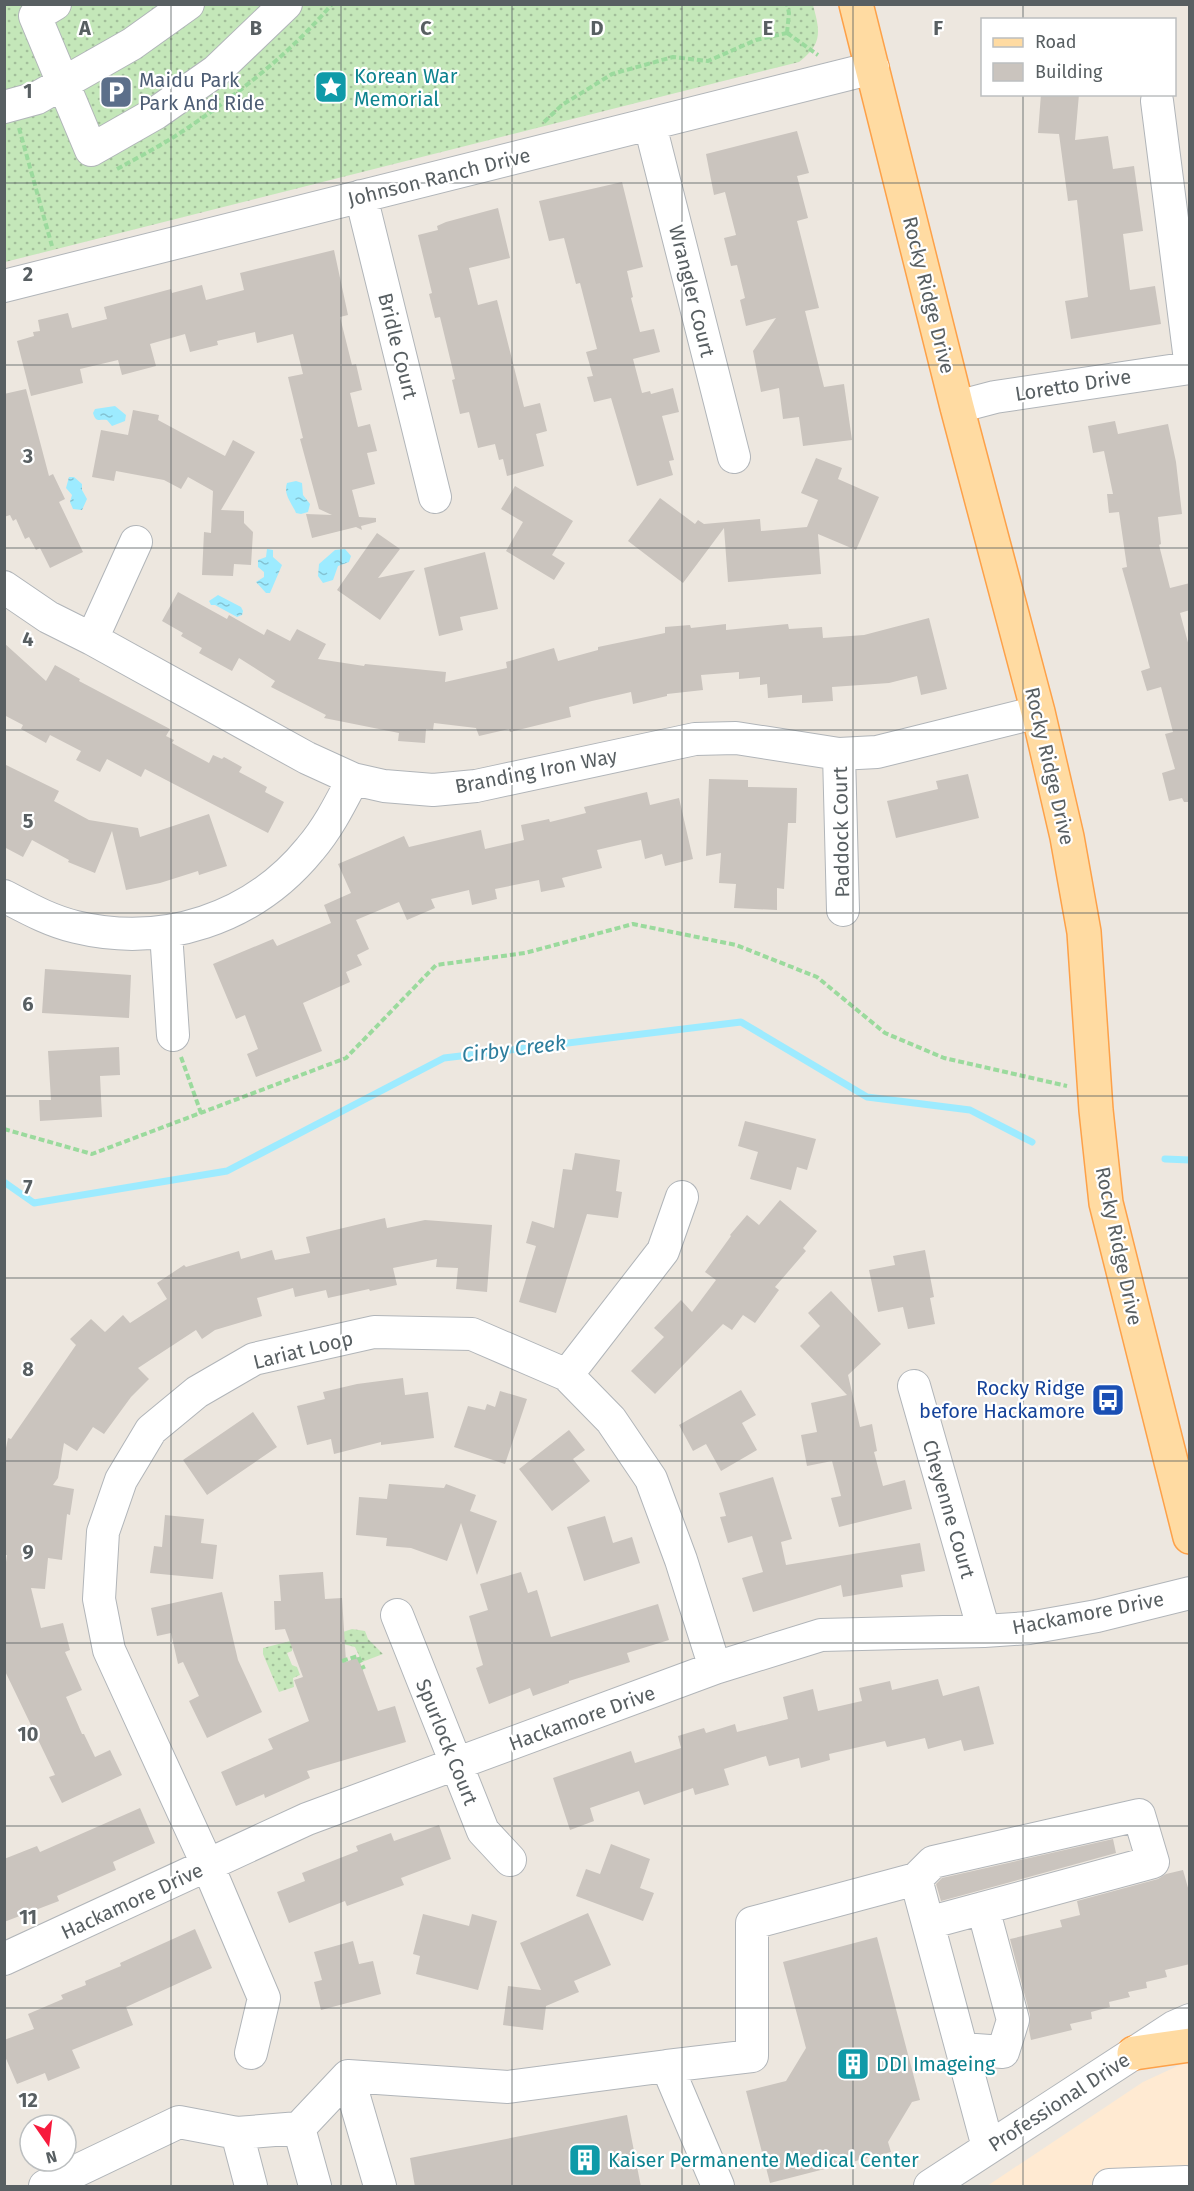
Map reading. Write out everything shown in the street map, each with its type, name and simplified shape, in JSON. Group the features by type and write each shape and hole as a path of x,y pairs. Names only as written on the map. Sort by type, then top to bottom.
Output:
{"main road":[{"name":"Rocky Ridge Drive","path":"856,4 957,407 1038,712 1067,837 1084,932 1094,1092 1106,1203 1190,1537"},
{"path":"1134,2053 1190,2045"}],"street":[{"path":"56,4 35,16 91,150 156,113 216,71 286,4"},
{"path":"8,106 38,98 132,44 188,4"},
{"name":"Johnson Ranch Drive","path":"4,286 873,68"},
{"path":"1157,101 1190,360"},
{"name":"Wrangler Court","path":"650,125 734,457"},
{"name":"Bridle Court","path":"361,196 435,497"},
{"name":"Loretto Drive","path":"957,407 995,397 1190,368"},
{"path":"92,639 136,542"},
{"name":"Branding Iron Way","path":"4,587 38,611 307,758 353,779 401,788 433,790 486,784 676,741 716,737 839,754 858,754 898,748 1038,712"},
{"name":"Paddock Court","path":"839,754 843,910"},
{"path":"4,896 52,920 76,927 123,933 166,933 183,929 223,915 243,905 277,882 309,851 353,779"},
{"path":"166,933 173,1035"},
{"path":"567,1375 663,1251 682,1197"},
{"name":"Lariat Loop","path":"251,2053 264,1998 208,1866 109,1650 99,1599 103,1532 121,1480 151,1430 197,1392 254,1359 374,1332 472,1334 567,1375 611,1420 651,1479 681,1560 715,1668"},
{"name":"Cheyenne Court","path":"914,1386 984,1632"},
{"name":"Hackamore Drive","path":"4,1959 307,1819 715,1668 821,1635 984,1632 1029,1628 1097,1616 1190,1593"},
{"name":"Spurlock Court","path":"397,1615 483,1831 510,1860"},
{"path":"348,2076 508,2087 752,2056 752,1923 916,1879 933,1862 1139,1815 1153,1862 928,1923"},
{"path":"916,1879 988,2147"},
{"path":"962,2049 1003,2052 1013,2020 983,1908"},
{"name":"Professional Drive","path":"930,2187 1174,2027 1190,2020"},
{"path":"667,2066 718,2187"},
{"path":"45,2187 179,2122 237,2133 299,2128 348,2076"},
{"path":"348,2076 380,2187"},
{"path":"299,2128 315,2187"},
{"path":"237,2133 250,2187"},
{"path":"1109,2185 1186,2182"}],"path":[{"path":"543,123 562,105 612,74 673,57 708,61 756,40 787,33 789,13 787,4"},
{"path":"8,106 52,246"},
{"path":"42,248 63,243"},
{"path":"4,1129 93,1154 346,1058 436,965 525,953 633,924 736,945 818,977 885,1033 944,1058 1094,1092"},
{"path":"173,1035 201,1113"},
{"path":"342,1661 358,1656 364,1669"}],"shaded area":[{"path":"1189,2063 1189,2186 987,2186 1143,2082"}],"green space":[{"path":"5,5 813,5 818,36 812,49 799,62 5,262"},
{"path":"352,1629 365,1631 368,1639 383,1654 362,1662 355,1647 343,1644 343,1632"},
{"path":"318,1634 319,1638 292,1648 292,1651 287,1653 292,1665 297,1667 300,1675 293,1678 294,1687 279,1692 263,1654 263,1648"}],"water":[{"path":"115,406 126,415 125,421 112,426 107,420 95,418 93,413 95,409"},
{"path":"69,477 74,477 82,484 82,490 87,499 82,510 73,509 70,502 72,495 66,488"},
{"path":"296,481 302,483 303,495 310,504 308,512 301,514 296,513 286,491 287,483"},
{"path":"267,549 273,550 273,557 282,565 270,593 266,593 256,582 264,577 264,572 258,567 258,560 266,557"},
{"path":"345,549 351,556 349,562 338,566 333,580 323,583 318,576 319,564 335,550"},
{"path":"218,595 241,607 242,615 237,617 211,605 209,601"}],"building":[{"path":"1041,96 1079,96 1075,140 1108,136 1113,169 1134,166 1143,231 1123,234 1130,290 1155,286 1161,324 1071,339 1065,301 1088,297 1077,200 1068,201 1059,134 1038,133"},
{"path":"797,131 809,173 797,176 808,218 797,221 819,308 805,311 824,387 844,384 852,440 803,446 799,417 783,419 779,388 761,392 753,351 776,318 746,326 740,300 745,298 737,265 731,266 724,238 736,235 725,192 714,195 706,154"},
{"path":"622,182 643,267 627,271 633,297 631,298 640,332 654,329 660,352 633,359 642,393 650,391 651,394 673,388 679,412 662,416 674,460 669,461 673,475 637,486 611,398 594,402 587,377 593,376 586,352 597,349 580,283 576,284 564,238 549,241 539,201"},
{"path":"498,208 510,258 469,268 478,305 497,300 524,407 540,403 547,431 536,434 544,466 507,476 503,459 499,460 495,444 478,448 469,412 460,414 452,380 455,379 440,317 435,318 429,294 432,293 418,235 438,230 437,226 446,222"},
{"path":"334,250 348,315 340,317 352,365 356,364 362,390 350,393 358,427 370,424 377,451 367,453 375,484 352,490 359,517 376,518 376,522 361,526 362,530 356,527 312,538 306,514 332,515 319,509 300,439 303,438 288,377 303,374 293,334 257,343 255,332 217,341 218,345 190,352 185,334 150,344 156,366 122,375 118,360 80,369 83,383 31,396 17,341 34,336 33,332 40,331 38,320 68,313 72,328 107,319 104,307 171,289 172,293 202,285 206,300 244,290 240,273"},
{"path":"26,389 49,476 53,474 65,499 59,502 83,552 50,568 40,548 36,550 29,537 25,539 16,519 13,521 10,515 4,517 4,394"},
{"path":"133,410 159,415 158,420 225,456 233,440 255,452 221,510 244,511 244,523 253,532 251,565 234,564 233,576 202,575 204,532 211,533 213,491 188,477 181,489 164,480 116,471 114,481 92,477 101,430 128,435"},
{"path":"1115,421 1118,434 1168,424 1176,462 1182,514 1158,517 1161,544 1159,545 1170,588 1190,583 1190,610 1180,613 1190,650 1190,802 1184,802 1182,798 1169,801 1162,773 1175,769 1165,734 1173,732 1161,687 1147,691 1141,671 1150,668 1122,568 1127,567 1119,512 1109,513 1107,494 1113,494 1104,451 1093,453 1088,426"},
{"path":"816,458 842,468 838,479 879,497 856,550 818,534 821,574 728,582 724,528 683,583 628,541 660,498 695,524 698,520 704,524 760,519 761,531 807,527 818,500 801,493"},
{"path":"515,486 573,521 552,555 565,563 554,580 506,551 523,522 501,509"},
{"path":"377,533 400,549 378,578 415,570 380,620 337,590"},
{"path":"485,552 498,609 460,617 463,630 439,636 424,568"},
{"path":"178,592 227,619 229,615 264,635 267,629 290,641 297,629 326,644 318,659 364,666 365,664 446,672 445,682 507,668 506,662 554,648 558,661 598,650 598,647 665,633 665,627 690,625 691,628 726,624 726,630 788,624 789,629 822,627 823,638 864,635 929,618 947,689 921,695 917,676 889,683 832,687 833,701 802,703 802,695 768,698 767,684 760,685 760,677 739,679 739,672 701,675 703,690 667,694 667,696 633,704 631,692 569,707 571,717 510,732 509,729 479,736 476,728 434,723 433,730 426,729 425,743 398,741 399,733 324,718 326,715 271,687 275,681 239,658 232,671 199,653 202,648 181,636 183,633 162,621"},
{"path":"4,643 46,681 55,665 80,679 79,681 170,729 166,736 174,740 172,743 209,763 213,755 222,759 224,757 242,767 239,772 267,787 265,792 284,802 268,833 145,769 141,777 107,759 100,772 76,760 81,751 50,735 46,743 21,729 23,725 4,715"},
{"path":"4,764 59,791 54,801 89,820 138,828 140,837 209,814 227,866 199,875 198,871 160,883 126,890 112,831 95,873 68,862 69,860 32,840 23,857 4,847"},
{"path":"968,774 979,818 896,838 887,801 938,789 936,781"},
{"path":"709,779 748,780 748,787 797,788 796,823 788,823 784,889 777,888 777,910 734,908 736,884 719,883 721,853 706,856"},
{"path":"647,792 650,805 679,798 693,859 665,866 662,854 645,859 641,840 597,850 602,868 562,878 565,887 541,892 539,880 495,889 497,899 472,905 469,890 431,899 435,908 407,920 399,902 356,920 369,949 357,955 362,965 346,972 350,982 303,1003 322,1051 256,1077 247,1054 258,1049 245,1015 236,1019 213,964 273,939 277,946 331,923 324,905 351,893 338,864 404,836 409,847 481,830 485,849 524,840 521,825 549,819 550,822 586,813 584,807"},
{"path":"45,969 131,975 129,1018 42,1013"},
{"path":"119,1047 120,1075 100,1076 102,1117 40,1121 39,1100 51,1100 48,1051"},
{"path":"745,1121 816,1139 807,1170 797,1167 791,1190 750,1179 758,1152 738,1146"},
{"path":"575,1153 620,1160 616,1191 622,1192 618,1218 587,1214 556,1313 519,1302 536,1246 526,1243 532,1221 554,1228 563,1169 572,1170"},
{"path":"780,1200 817,1231 803,1248 806,1251 775,1287 779,1290 755,1323 743,1315 732,1330 723,1324 655,1394 631,1371 664,1337 654,1328 681,1300 692,1312 716,1280 705,1272 730,1235 747,1215 759,1225"},
{"path":"385,1218 387,1228 425,1220 492,1225 487,1292 456,1289 458,1268 436,1267 437,1259 393,1268 397,1285 370,1291 369,1289 328,1298 326,1290 295,1297 293,1288 257,1298 262,1316 215,1330 202,1339 196,1330 138,1368 149,1379 131,1397 104,1434 93,1427 77,1451 64,1443 58,1478 53,1485 74,1489 70,1515 67,1514 62,1560 48,1558 45,1589 31,1588 41,1628 63,1623 70,1650 65,1652 82,1690 66,1697 82,1734 95,1757 110,1750 122,1775 62,1803 49,1777 55,1775 4,1669 4,1576 7,1555 4,1555 4,1458 8,1438 11,1439 76,1345 70,1339 91,1319 105,1332 123,1315 130,1323 167,1299 157,1283 184,1265 186,1267 239,1251 241,1259 272,1250 275,1260 310,1253 306,1237"},
{"path":"925,1250 934,1297 930,1298 935,1324 908,1329 903,1307 878,1312 869,1270 895,1265 893,1256"},
{"path":"831,1291 881,1344 848,1375 860,1427 872,1424 877,1451 874,1452 883,1486 905,1480 912,1509 839,1527 831,1498 841,1496 832,1461 807,1466 801,1435 817,1432 811,1403 847,1395 800,1346 820,1326 808,1313"},
{"path":"403,1378 405,1395 428,1392 434,1438 381,1445 381,1442 334,1454 331,1439 307,1445 297,1406 325,1399 323,1392 357,1384"},
{"path":"741,1390 756,1415 742,1423 757,1450 721,1471 706,1444 693,1451 679,1425"},
{"path":"500,1391 527,1399 505,1464 454,1447 468,1406 485,1410 487,1404 495,1407"},
{"path":"253,1412 277,1447 207,1495 183,1460"},
{"path":"569,1430 585,1450 573,1459 590,1481 552,1511 519,1469"},
{"path":"773,1477 792,1539 781,1542 786,1565 920,1543 925,1571 901,1575 903,1587 843,1597 841,1585 753,1612 742,1578 763,1572 752,1536 728,1543 720,1517 726,1516 719,1493"},
{"path":"389,1484 444,1488 446,1484 476,1495 470,1511 497,1521 477,1575 461,1523 447,1561 411,1548 386,1546 387,1538 356,1535 359,1497 387,1499"},
{"path":"165,1515 204,1519 201,1543 217,1545 213,1579 150,1573 154,1546 162,1547"},
{"path":"605,1516 613,1543 632,1537 640,1563 584,1581 567,1527"},
{"path":"323,1572 325,1599 342,1598 346,1662 358,1657 378,1711 395,1706 406,1742 307,1771 310,1778 265,1798 264,1794 236,1806 221,1772 273,1749 268,1739 309,1721 294,1680 303,1677 285,1629 275,1630 274,1601 281,1601 279,1575"},
{"path":"521,1572 528,1593 537,1590 551,1637 658,1604 669,1640 627,1653 630,1662 569,1681 569,1683 533,1696 530,1688 489,1704 476,1668 483,1665 469,1616 488,1610 480,1584"},
{"path":"222,1592 238,1660 262,1712 207,1738 189,1701 199,1696 183,1662 178,1664 171,1633 157,1636 151,1608"},
{"path":"938,1679 943,1696 979,1686 994,1744 964,1751 961,1740 928,1749 925,1738 887,1747 885,1741 829,1754 830,1760 801,1768 799,1758 769,1766 766,1756 724,1769 729,1785 695,1795 693,1788 644,1805 639,1791 590,1808 594,1821 570,1830 553,1778 631,1751 635,1763 681,1748 678,1736 704,1728 706,1733 735,1724 737,1732 788,1719 783,1697 813,1689 818,1711 862,1701 859,1688 890,1681 892,1690"},
{"path":"140,1808 155,1843 113,1862 116,1870 57,1896 59,1901 4,1922 4,1859 37,1846 40,1852"},
{"path":"439,1825 451,1859 401,1878 404,1885 347,1906 345,1901 289,1923 277,1892 305,1881 302,1873 358,1851 356,1846 391,1833 394,1841"},
{"path":"1113,1839 1116,1853 941,1901 936,1884 942,1878"},
{"path":"611,1844 650,1859 640,1888 654,1893 643,1921 576,1896 586,1869 600,1874"},
{"path":"1183,1870 1190,1895 1190,1964 1165,1970 1167,1977 1146,1982 1147,1988 1128,1992 1130,1997 1109,2002 1110,2007 1091,2012 1092,2019 1070,2024 1072,2030 1031,2040 1030,2015 1010,1939 1062,1927 1060,1920 1080,1915 1077,1901"},
{"path":"588,1913 611,1965 574,1981 579,1992 546,2006 543,2030 503,2025 508,1986 541,1990 520,1943"},
{"path":"423,1914 469,1926 472,1914 497,1921 478,1990 416,1974 420,1956 413,1954"},
{"path":"195,1929 212,1968 126,2007 133,2025 72,2050 80,2068 48,2081 45,2073 17,2084 4,2054 4,2040 34,2029 28,2014 63,1999 61,1995 86,1985 85,1981 121,1966 120,1963"},
{"name":"DDI Imageing","path":"877,1937 920,2100 912,2102 888,2142 891,2152 770,2183 746,2091 786,2081 806,2048 783,1962"},
{"path":"353,1941 359,1964 373,1961 381,1994 321,2010 314,1982 322,1980 314,1952"},
{"path":"627,2115 641,2187 415,2187 410,2158"}],"waterway":[{"name":"Cirby Creek","path":"4,1182 34,1203 227,1171 444,1058 741,1022 867,1097 970,1110 1032,1142"},
{"name":"Cirby Creek","path":"1165,1159 1190,1160"}],"place":[{"name":"Korean War Memorial","path":"331,87"},
{"name":"Maidu Park Park And Ride","path":"116,92"},
{"name":"Rocky Ridge before Hackamore","path":"1108,1400"},
{"name":"DDI Imageing","path":"853,2064"},
{"name":"Kaiser Permanente Medical Center","path":"585,2160"}]}
